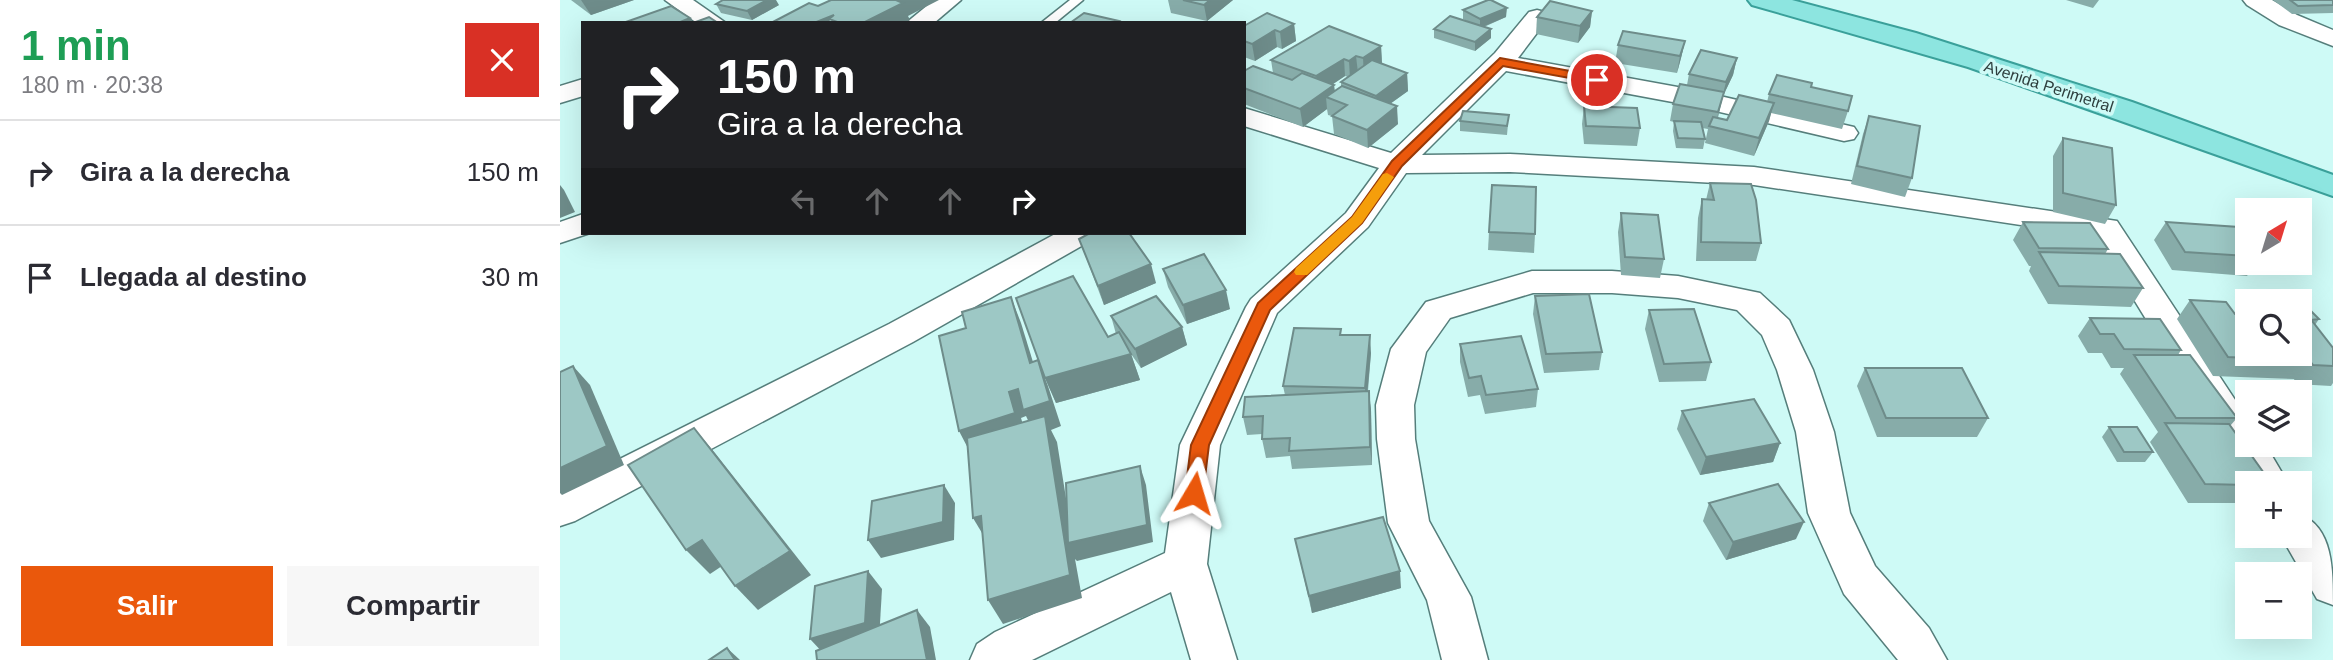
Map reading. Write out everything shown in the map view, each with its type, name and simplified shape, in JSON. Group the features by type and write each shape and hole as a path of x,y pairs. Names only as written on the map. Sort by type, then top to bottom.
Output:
{"main road":[{"name":"Avenida Perimetral","path":"1761,0 1962,57 2123,110 2333,186"},
{"name":"Avenida Perimetral","path":"1833,0 1975,40 2074,72 2333,162"}],"street":[{"path":"677,0 706,18 722,0"},
{"path":"921,21 950,0"},
{"path":"2255,0 2288,20 2333,39"},
{"path":"1214,660 1185,564 1200,445 1263,307 1357,220 1397,164 1500,62 1536,17"},
{"path":"1500,62 1694,98 1844,133"},
{"path":"560,96 581,88"},
{"path":"1246,117 1271,127 1397,164 1510,163 1754,176 2106,228 2261,471"},
{"path":"1246,141 1271,127"},
{"path":"560,233 581,225"},
{"path":"560,509 901,333 1077,235"},
{"path":"1465,660 1449,597 1409,523 1396,439 1395,405 1409,349 1437,310 1532,282 1599,282 1678,287 1748,301 1777,330 1795,370 1815,432 1829,513 1859,580 1913,643 1924,660"},
{"path":"2310,548 2333,585"},
{"path":"993,660 1011,647 1185,564"}],"lane":[{"path":"1050,21 1077,0"}],"building":[{"path":"723,0 767,0 747,11 716,4"},
{"path":"831,0 900,0 898,1 903,3 867,21 829,19 834,15 819,21 775,21 809,3 818,6"},
{"path":"1183,0 1210,0 1204,5"},
{"path":"1488,0 1507,8 1480,19 1463,10"},
{"path":"2290,0 2333,0 2333,5 2298,6"},
{"path":"1550,1 1592,11 1580,26 1537,17"},
{"path":"671,6 690,18 683,21 629,21"},
{"path":"1084,13 1119,21 1073,21"},
{"path":"1267,13 1294,24 1280,32 1275,30 1252,44 1246,42 1246,25"},
{"path":"1450,16 1491,29 1475,42 1434,29"},
{"path":"709,17 715,21 698,21"},
{"path":"1329,26 1381,46 1363,58 1356,56 1349,61 1344,59 1316,76 1271,60"},
{"path":"1623,31 1685,41 1680,56 1618,45"},
{"path":"1701,50 1737,58 1726,82 1689,74"},
{"path":"1372,60 1407,73 1376,96 1341,82"},
{"path":"1253,66 1292,80 1302,73 1334,85 1300,109 1246,89 1246,70"},
{"path":"1777,75 1812,83 1811,87 1852,96 1848,111 1769,94"},
{"path":"1680,84 1724,92 1718,112 1673,104"},
{"path":"1342,86 1397,106 1367,130 1332,116 1347,105 1326,97"},
{"path":"1739,95 1774,103 1759,138 1709,126 1713,117 1727,120"},
{"path":"1584,106 1637,108 1640,128 1586,126"},
{"path":"1463,111 1509,115 1507,126 1460,121"},
{"path":"1869,116 1920,126 1912,178 1857,166"},
{"path":"1674,121 1701,122 1705,139 1678,138"},
{"path":"2063,138 2112,148 2116,205 2063,193"},
{"path":"1710,183 1751,184 1756,200 1761,243 1701,242 1702,199 1714,200"},
{"path":"1492,185 1536,187 1535,234 1489,232"},
{"path":"1621,213 1658,215 1664,259 1625,257"},
{"path":"2023,222 2090,223 2108,249 2039,248"},
{"path":"2166,222 2235,227 2235,255 2185,252"},
{"path":"1086,235 1130,235 1151,264 1098,286 1079,239"},
{"path":"2039,252 2120,254 2143,288 2059,286"},
{"path":"1204,254 1226,290 1183,305 1163,269"},
{"path":"1073,276 1108,337 1119,332 1131,354 1045,378 1016,298"},
{"path":"1589,294 1602,352 1546,354 1535,296"},
{"path":"1156,296 1182,327 1135,349 1111,316"},
{"path":"1011,297 1030,363 1038,360 1050,401 1023,410 1018,389 1009,392 1015,413 959,431 939,336 966,328 962,312"},
{"path":"2190,300 2226,302 2235,314 2235,357 2228,357"},
{"path":"1694,309 1711,362 1664,364 1649,310"},
{"path":"2090,318 2160,319 2181,350 2124,349 2114,334 2100,334"},
{"path":"2312,321 2333,348 2333,366 2313,365"},
{"path":"1294,328 1341,329 1340,335 1370,335 1365,388 1283,386"},
{"path":"1521,336 1538,389 1486,395 1481,376 1469,378 1460,344"},
{"path":"2134,355 2190,355 2235,415 2235,418 2176,418"},
{"path":"573,366 607,446 560,468 560,372"},
{"path":"1865,368 1962,368 1988,418 1886,418"},
{"path":"1369,391 1370,447 1289,451 1290,438 1262,439 1263,416 1243,417 1245,397"},
{"path":"1754,399 1780,443 1706,457 1682,411"},
{"path":"1045,416 1070,575 988,600 981,516 973,518 967,438"},
{"path":"2165,423 2229,424 2235,432 2235,457 2252,457 2262,471 2235,471 2235,485 2205,484"},
{"path":"2109,427 2137,427 2153,452 2124,452"},
{"path":"694,428 790,551 735,586 702,540 686,550 628,465"},
{"path":"1140,466 1147,525 1068,543 1066,483"},
{"path":"1778,484 1804,522 1733,542 1709,503"},
{"path":"944,485 943,522 868,540 872,501"},
{"path":"1383,517 1400,571 1309,596 1295,539"},
{"path":"868,571 865,623 810,639 815,586"},
{"path":"917,610 927,660 817,660 816,651"},
{"path":"727,648 735,660 709,660"}],"slow traffic":[{"path":"1302,272 1357,220 1387,177"}],"route":[{"path":"1194,493 1200,445 1263,307 1357,220 1397,164 1500,62 1597,80"}]}
